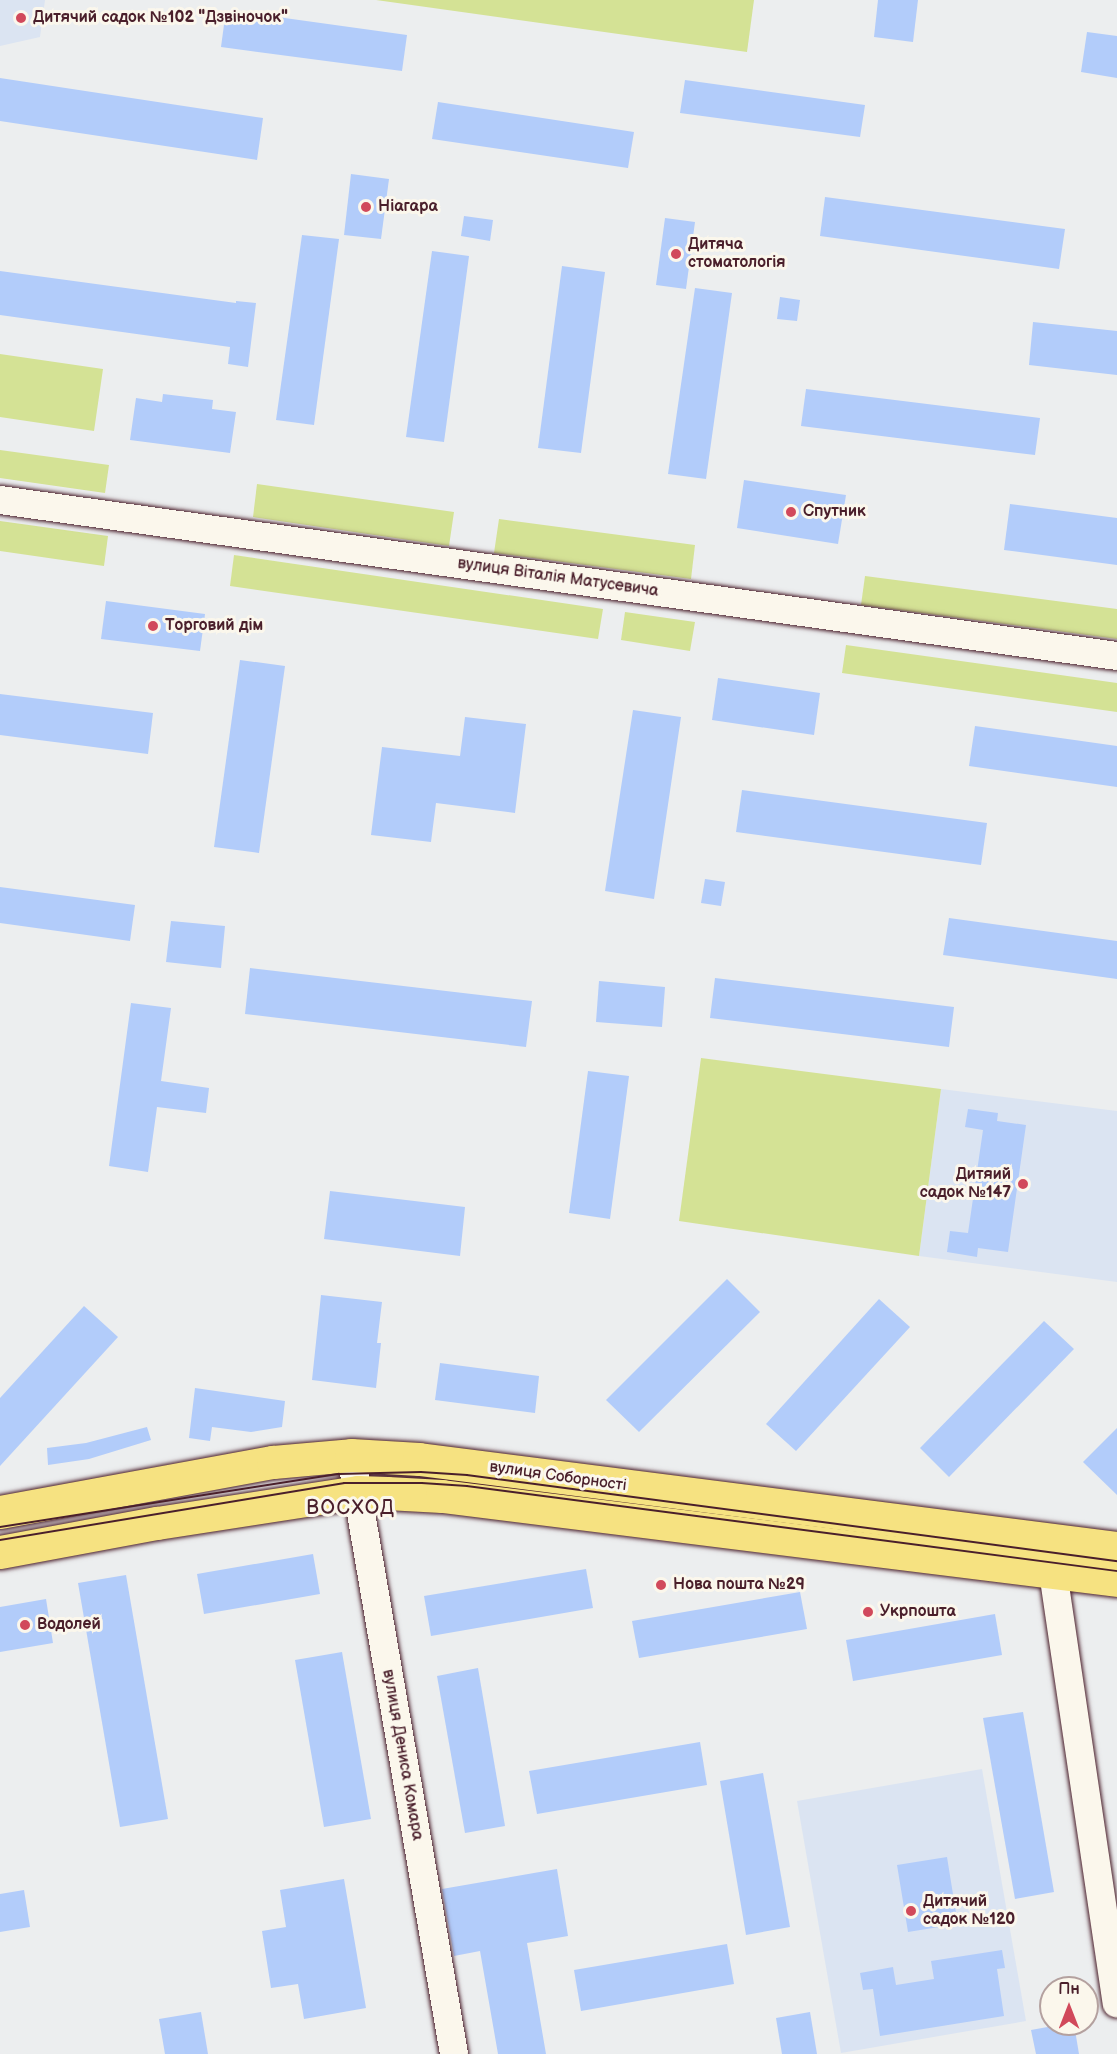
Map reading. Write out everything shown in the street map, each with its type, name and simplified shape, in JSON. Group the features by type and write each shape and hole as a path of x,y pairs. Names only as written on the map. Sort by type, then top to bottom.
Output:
{"main road":[{"name":"вулиця Соборності","path":"0,1512 273,1462 351,1455 419,1459 1117,1548"},
{"name":"вулиця Соборності","path":"0,1552 157,1523 358,1492 451,1497 1117,1580"}],"street":[{"name":"вулиця Віталія Матусевича","path":"0,500 1117,656"},
{"name":"вулиця Дениса Комара","path":"351,1455 454,2054"},
{"path":"1053,1572 1117,2003"}],"shaded area":[{"name":"Дитячий садок №102 \"Дзвіночок\"","path":"0,0 45,0 40,37 0,46"},
{"name":"Дитяий садок №147","path":"941,1089 1117,1111 1117,1282 919,1256"},
{"name":"Дитячий садок №120","path":"982,1769 1026,2021 841,2053 797,1801"}],"green space":[{"path":"376,0 754,0 747,52"},
{"path":"0,354 103,369 94,431 0,417"},
{"path":"0,450 109,465 105,493 0,478"},
{"path":"257,484 454,512 449,546 253,517"},
{"path":"499,519 695,545 691,579 494,553"},
{"path":"0,521 108,536 104,566 0,551"},
{"path":"234,555 603,609 598,639 230,586"},
{"path":"865,576 1117,609 1117,639 861,605"},
{"path":"625,612 695,622 690,651 621,640"},
{"path":"846,645 1117,683 1117,712 842,673"},
{"path":"701,1058 941,1089 919,1256 679,1221"}],"building":[{"path":"878,0 918,0 913,42 874,37"},
{"path":"226,10 407,35 402,71 221,47"},
{"path":"1087,32 1117,36 1117,78 1081,72"},
{"path":"0,78 263,118 257,160 0,121"},
{"path":"685,80 865,105 860,137 680,113"},
{"path":"438,102 634,132 628,168 432,139"},
{"name":"Ніагара","path":"351,174 389,179 381,239 344,235"},
{"path":"825,197 1065,229 1059,269 820,236"},
{"path":"464,216 493,220 490,241 461,236"},
{"name":"Дитяча стоматологія","path":"665,218 695,222 686,289 656,285"},
{"path":"302,235 339,239 314,425 276,420"},
{"path":"432,251 469,256 444,442 406,437"},
{"path":"562,266 605,272 581,453 538,448"},
{"path":"0,271 236,303 236,301 256,303 248,367 228,364 230,347 0,315"},
{"path":"695,288 732,293 706,479 668,474"},
{"path":"780,297 800,300 797,321 777,319"},
{"path":"1033,322 1117,331 1117,375 1029,365"},
{"path":"806,389 1040,418 1035,455 801,426"},
{"path":"163,394 213,400 212,409 236,412 230,453 130,440 136,398 162,402"},
{"name":"Спутник","path":"744,480 846,495 838,544 737,528"},
{"path":"1010,504 1117,518 1117,565 1004,550"},
{"name":"Торговий дім","path":"106,601 205,614 200,651 101,639"},
{"path":"240,660 285,666 259,853 214,847"},
{"path":"718,678 820,693 814,735 712,720"},
{"path":"0,694 153,713 148,754 0,735"},
{"path":"633,710 681,717 654,899 605,891"},
{"path":"465,717 526,724 515,813 436,803 431,842 371,835 382,747 460,756"},
{"path":"975,726 1117,746 1117,787 969,766"},
{"path":"742,790 987,823 981,865 736,832"},
{"path":"705,879 725,882 721,906 701,903"},
{"path":"0,887 135,905 130,941 0,923"},
{"path":"949,918 1117,941 1117,979 943,955"},
{"path":"171,921 225,926 221,968 166,962"},
{"path":"250,968 532,1001 526,1047 245,1014"},
{"path":"715,978 954,1007 949,1047 710,1018"},
{"path":"599,981 665,987 662,1027 596,1022"},
{"path":"131,1003 171,1008 161,1081 209,1088 206,1113 157,1107 148,1172 109,1166"},
{"path":"588,1071 629,1076 610,1219 569,1213"},
{"path":"968,1109 998,1113 997,1121 1026,1125 1008,1252 978,1248 977,1257 947,1252 950,1231 968,1233 983,1130 965,1127"},
{"path":"330,1191 465,1207 460,1256 324,1239"},
{"path":"727,1279 760,1312 639,1432 606,1400"},
{"path":"321,1295 382,1302 377,1343 381,1343 376,1388 312,1380"},
{"path":"879,1299 910,1327 796,1451 766,1424"},
{"path":"84,1306 118,1337 0,1466 0,1398"},
{"path":"1044,1321 1074,1349 949,1477 920,1448"},
{"path":"440,1363 539,1376 535,1413 435,1400"},
{"path":"195,1388 285,1401 282,1427 251,1432 212,1427 210,1441 189,1438"},
{"path":"147,1427 151,1440 89,1459 48,1465 47,1448 86,1443"},
{"path":"1117,1428 1117,1495 1083,1462"},
{"path":"313,1554 320,1594 204,1614 197,1574"},
{"path":"586,1569 593,1608 431,1636 424,1596"},
{"path":"126,1575 168,1819 120,1827 78,1583"},
{"path":"800,1592 807,1629 639,1658 632,1621"},
{"name":"Водолей","path":"46,1599 53,1643 0,1652 0,1607"},
{"path":"995,1614 1002,1655 853,1681 846,1640"},
{"path":"342,1652 371,1819 324,1827 295,1660"},
{"path":"478,1668 505,1826 465,1833 437,1676"},
{"path":"1023,1712 1054,1892 1015,1899 983,1718"},
{"path":"700,1742 707,1785 537,1814 529,1771"},
{"path":"763,1773 790,1927 746,1935 720,1781"},
{"path":"947,1857 957,1919 938,1922 939,1927 908,1932 897,1865"},
{"path":"557,1869 568,1936 527,1943 546,2054 498,2054 480,1951 454,1956 442,1889"},
{"path":"344,1879 366,2008 304,2019 298,1984 271,1988 262,1931 286,1927 280,1890"},
{"path":"24,1890 30,1927 0,1932 0,1894"},
{"path":"727,1944 734,1984 581,2011 574,1970"},
{"path":"1002,1950 1005,1968 997,1969 1004,2016 880,2036 873,1989 863,1990 860,1973 893,1967 896,1985 934,1979 931,1961"},
{"path":"201,2012 208,2054 165,2054 159,2019"},
{"path":"810,2012 817,2054 782,2054 776,2018"},
{"path":"1039,2029 1039,2036 1076,2036 1079,2054 1036,2054 1031,2030"}],"tram line":[{"path":"0,1527 339,1474 421,1472 467,1475 1117,1561"},
{"path":"0,1540 344,1483 422,1483 467,1486 1117,1571"}],"place":[{"name":"Дитячий садок №102 \"Дзвіночок\"","path":"21,18"},
{"name":"Ніагара","path":"366,207"},
{"name":"Дитяча стоматологія","path":"676,254"},
{"name":"Спутник","path":"791,512"},
{"name":"Торговий дім","path":"153,626"},
{"name":"Дитяий садок №147","path":"1023,1184"},
{"name":"Нова пошта №29","path":"661,1585"},
{"name":"Укрпошта","path":"868,1612"},
{"name":"Водолей","path":"25,1625"},
{"name":"Дитячий садок №120","path":"911,1911"}],"district":[{"name":"ВОСХОД","path":"351,1508"}]}
